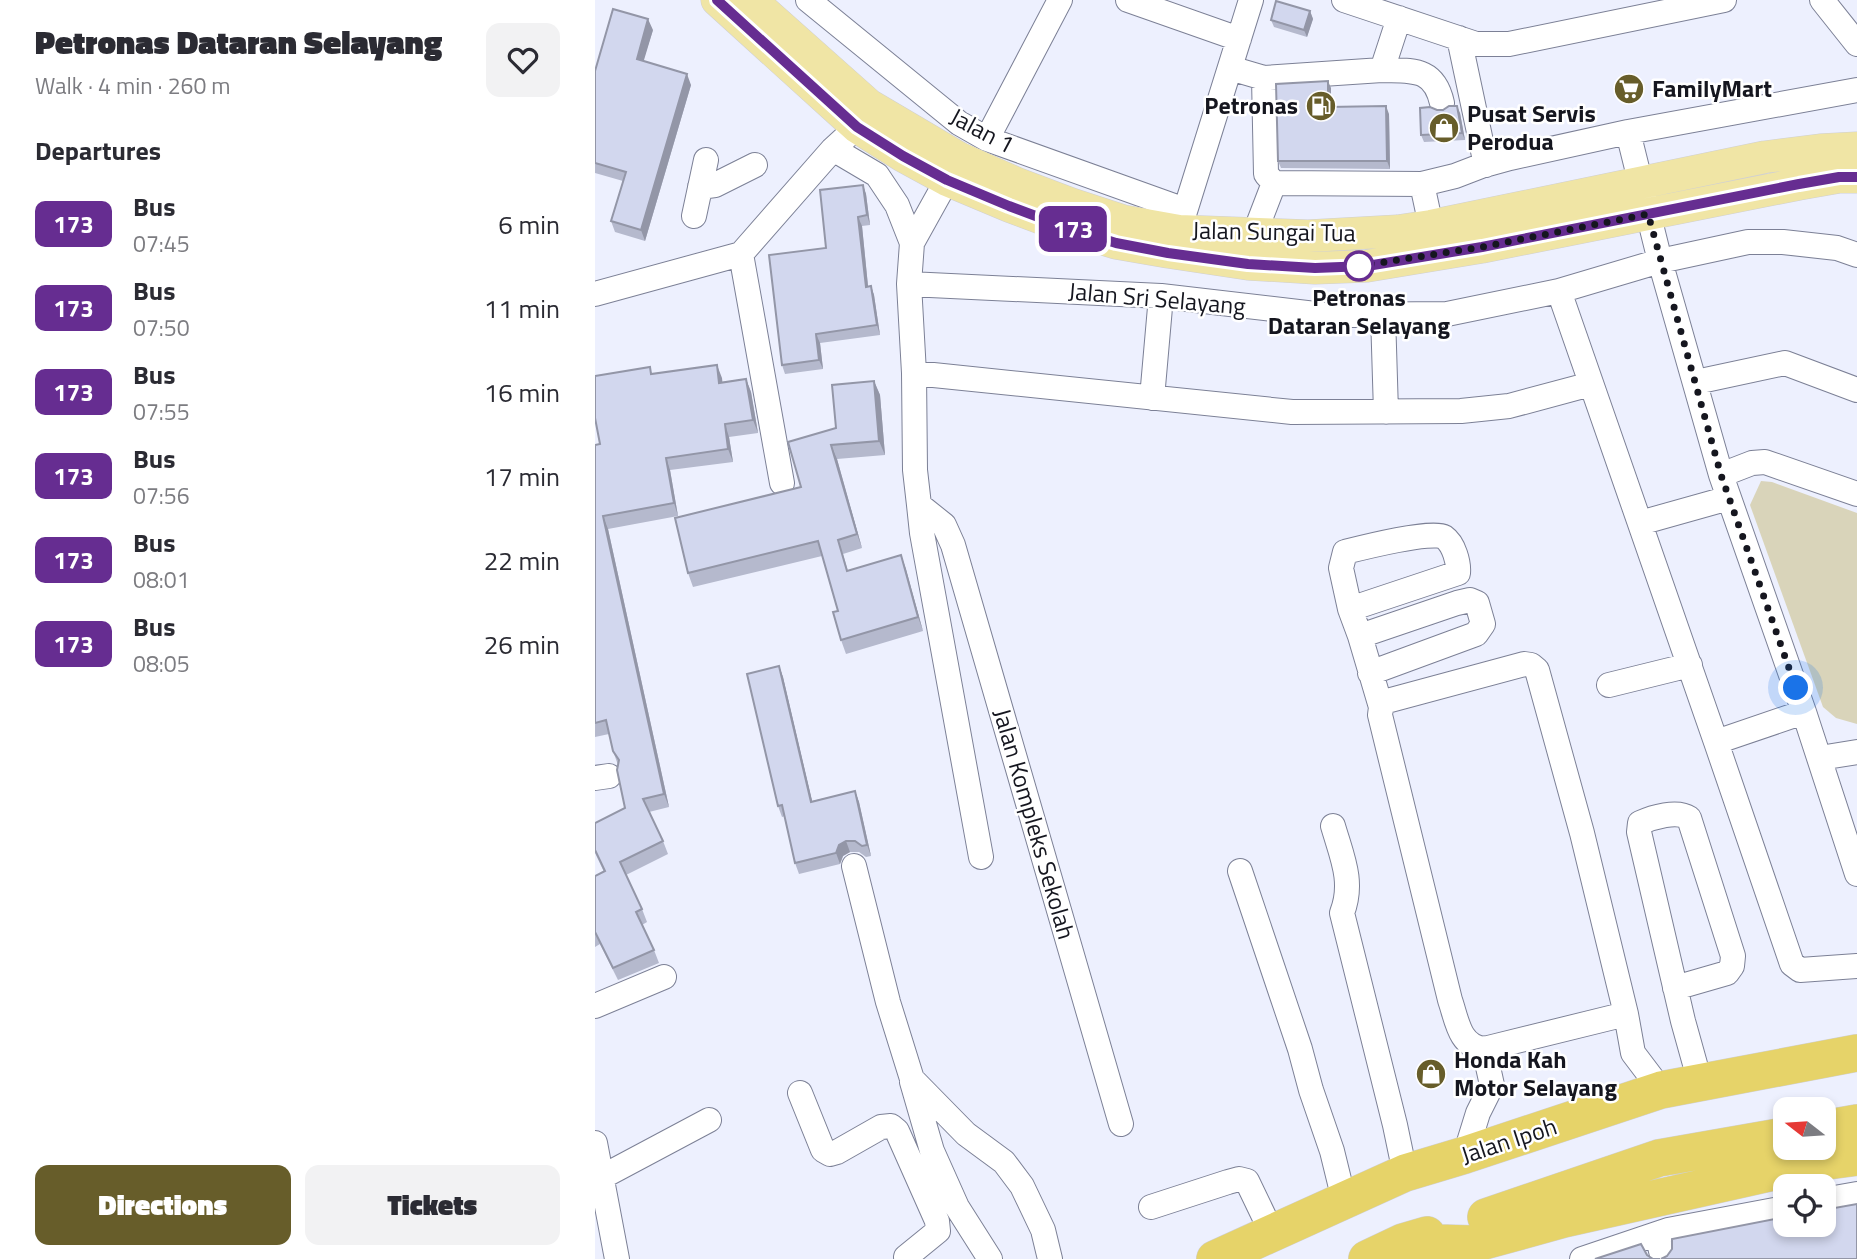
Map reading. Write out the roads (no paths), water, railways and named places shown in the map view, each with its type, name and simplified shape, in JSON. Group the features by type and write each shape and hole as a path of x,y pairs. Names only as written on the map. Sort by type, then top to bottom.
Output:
{"highway":[{"name":"Jalan Ipoh","path":"1215,1259 1405,1173 1465,1156 1661,1090 1857,1053"},
{"path":"1836,1127 1857,1123"},
{"path":"1367,1259 1403,1242 1466,1224 1659,1158 1773,1138"},
{"path":"1403,1242 1473,1244 1616,1207 1813,1163 1857,1157"}],"main road":[{"name":"Jalan Sungai Tua","path":"717,0 857,127 903,156 947,180 1065,227 1116,243 1168,253 1248,264 1315,268 1367,266 1799,184 1839,177 1857,177"},
{"name":"Jalan Sungai Tua","path":"751,0 869,105 959,158 1018,184 1123,221 1182,221 1254,235 1355,234 1431,226 1765,157 1857,148"}],"street":[{"name":"Jalan 1","path":"808,0 960,124 987,139 1182,221"},
{"path":"987,139 1060,0"},
{"path":"1128,0 1239,39"},
{"path":"1182,221 1251,0"},
{"path":"1344,0 1476,44 1509,44 1613,11 1724,0"},
{"path":"1822,0 1857,44"},
{"path":"1382,70 1399,18"},
{"path":"1459,38 1486,165"},
{"path":"1230,68 1264,78 1382,70 1416,71 1433,82 1442,103"},
{"path":"1264,78 1266,174 1274,183 1422,184 1510,158 1628,132 1857,90"},
{"path":"595,294 740,254 833,149 857,127"},
{"path":"1628,132 1660,261 1725,486 1852,845 1857,874"},
{"path":"833,149 877,175 897,205 912,243"},
{"path":"694,216 706,160"},
{"path":"700,187 715,185 755,165"},
{"path":"947,180 912,243 909,284 914,373 915,470 922,533 981,857"},
{"path":"1254,235 1274,183"},
{"path":"1422,184 1431,226"},
{"name":"Jalan Sri Selayang","path":"909,284 1161,296 1324,315 1447,314 1559,291 1660,261 1748,242 1783,242 1837,248 1857,255"},
{"path":"740,254 782,482"},
{"path":"1559,291 1792,964 1800,970 1857,966"},
{"path":"1152,398 1161,296"},
{"path":"1383,314 1386,412"},
{"path":"1696,382 1785,363 1857,390"},
{"path":"914,373 1292,412 1461,411 1509,406 1591,384"},
{"path":"1640,523 1725,486 1752,463 1765,462 1857,495"},
{"name":"Jalan Kompleks Sekolah","path":"919,505 944,525 953,545 1121,1124"},
{"path":"1350,609 1458,573 1458,563 1450,544 1444,537 1432,535 1366,547 1345,552 1341,568 1350,609 1381,707 1380,715 1450,1000 1462,1036 1474,1048 1484,1049 1626,1014"},
{"path":"1360,636 1470,600 1477,603 1483,624 1476,634 1370,673"},
{"path":"1381,707 1387,701 1411,693 1524,664 1537,670 1582,833 1633,1053 1661,1090"},
{"path":"1609,685 1690,665"},
{"path":"1717,742 1804,712"},
{"path":"1820,758 1857,752"},
{"path":"1675,988 1727,973 1732,966 1733,957 1689,818 1680,814 1640,823 1639,832 1675,988 1700,1082"},
{"path":"1333,825 1348,880 1347,899 1342,913 1405,1173"},
{"path":"854,866 888,1002 932,1151 957,1207 991,1259"},
{"path":"1240,871 1332,1151 1344,1200"},
{"path":"595,1006 664,977"},
{"path":"1752,1072 1857,1039"},
{"path":"1465,1156 1478,1113 1492,1085 1484,1049"},
{"path":"912,1079 966,1134 1004,1162 1023,1186 1043,1230 1050,1259"},
{"path":"800,1093 823,1150 830,1154 881,1127 891,1126 897,1131 937,1220 938,1231 905,1258"},
{"path":"602,1177 709,1120"},
{"path":"595,1143 617,1259"},
{"path":"1151,1208 1228,1182 1247,1181 1272,1233"},
{"path":"1836,1198 1857,1194"},
{"path":"1582,1259 1668,1230 1773,1210"},
{"path":"1657,1234 1663,1259"}],"place":[{"name":"FamilyMart","path":"1629,89"},
{"name":"Petronas","path":"1321,106"},
{"name":"Pusat Servis Perodua","path":"1444,128"},
{"name":"Petronas Dataran Selayang","path":"1359,266"},
{"name":"Honda Kah Motor Selayang","path":"1431,1074"}]}
